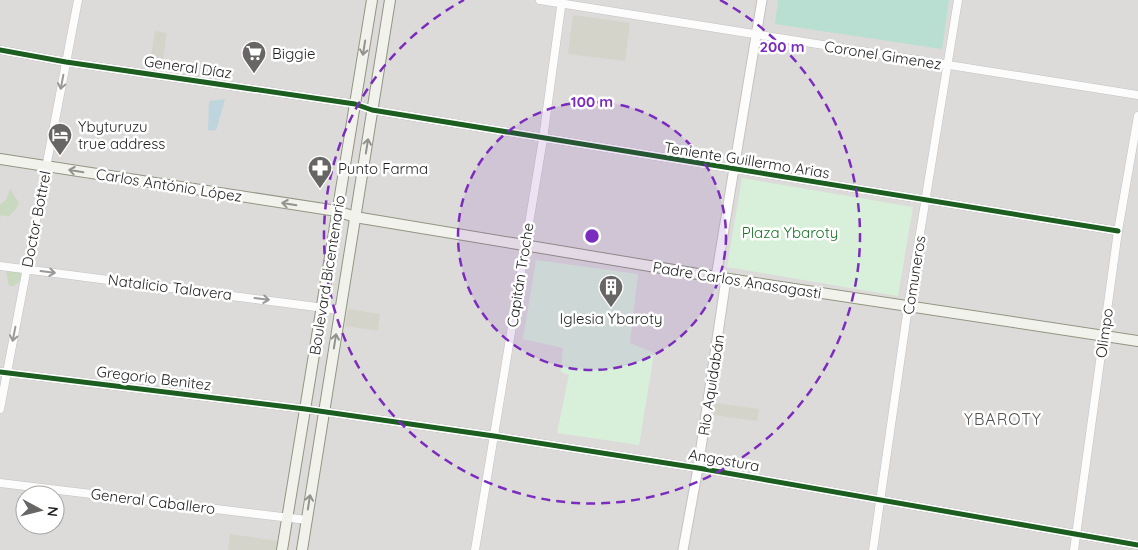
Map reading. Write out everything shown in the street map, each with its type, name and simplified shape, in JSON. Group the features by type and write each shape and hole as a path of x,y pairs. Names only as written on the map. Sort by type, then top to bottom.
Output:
{"main road":[{"name":"Boulevard Bicentenario","path":"282,550 372,0"},
{"name":"Boulevard Bicentenario","path":"302,550 390,0"},
{"name":"Carlos António López","path":"0,159 337,211"},
{"name":"Padre Carlos Anasagasti","path":"337,211 355,217 721,278 908,308 1138,341"}],"street":[{"name":"Doctor Bottrel","path":"0,409 3,372 27,269 78,0"},
{"name":"Coronel Gimenez","path":"540,0 1138,95"},
{"name":"Rio Aquidabán","path":"683,550 698,468 735,170 762,0"},
{"name":"Comuneros","path":"873,550 908,308 958,0"},
{"name":"Capitán Troche","path":"475,550 542,139 562,2"},
{"name":"General Díaz","path":"0,50 66,62 355,104 372,110"},
{"name":"Teniente Guillermo Arias","path":"372,110 1118,231"},
{"name":"Olimpo","path":"1074,550 1118,231 1138,116"},
{"name":"Natalicio Talavera","path":"0,266 322,306 340,310"},
{"name":"Gregorio Benitez","path":"3,372 305,409"},
{"name":"Angostura","path":"305,409 698,468 1138,545"},
{"name":"General Caballero","path":"0,483 307,520"}],"shaded area":[{"path":"0,0 1138,0 1138,550 0,550"},
{"path":"573,15 630,23 625,61 568,54"},
{"path":"155,31 167,33 161,71 149,69"},
{"path":"348,309 380,314 378,331 345,326"},
{"path":"715,403 759,409 757,421 714,415"},
{"path":"230,534 278,541 277,550 228,550"}],"green space":[{"path":"778,0 949,0 942,49 775,24"},
{"name":"Plaza Ybaroty","path":"742,178 913,207 898,296 727,267"},
{"path":"10,189 19,203 8,217 0,216 0,204 6,200"},
{"path":"536,260 638,274 630,343 654,353 639,445 557,433 569,375 561,372 563,348 523,339"},
{"path":"6,271 21,272 23,278 14,286 9,286"}],"water":[{"path":"225,99 217,128 215,131 208,130 209,101"}],"cycle path":[{"path":"0,50 66,62 355,104 372,110 1118,231"},
{"path":"0,372 305,409 494,436 698,468 1138,545"}],"place":[{"name":"Biggie","path":"254,74"},
{"name":"Ybyturuzu true address","path":"60,156"},
{"name":"Punto Farma","path":"320,189"},
{"name":"Iglesia Ybaroty","path":"611,308"}],"district":[{"name":"YBAROTY","path":"1003,419"}]}
